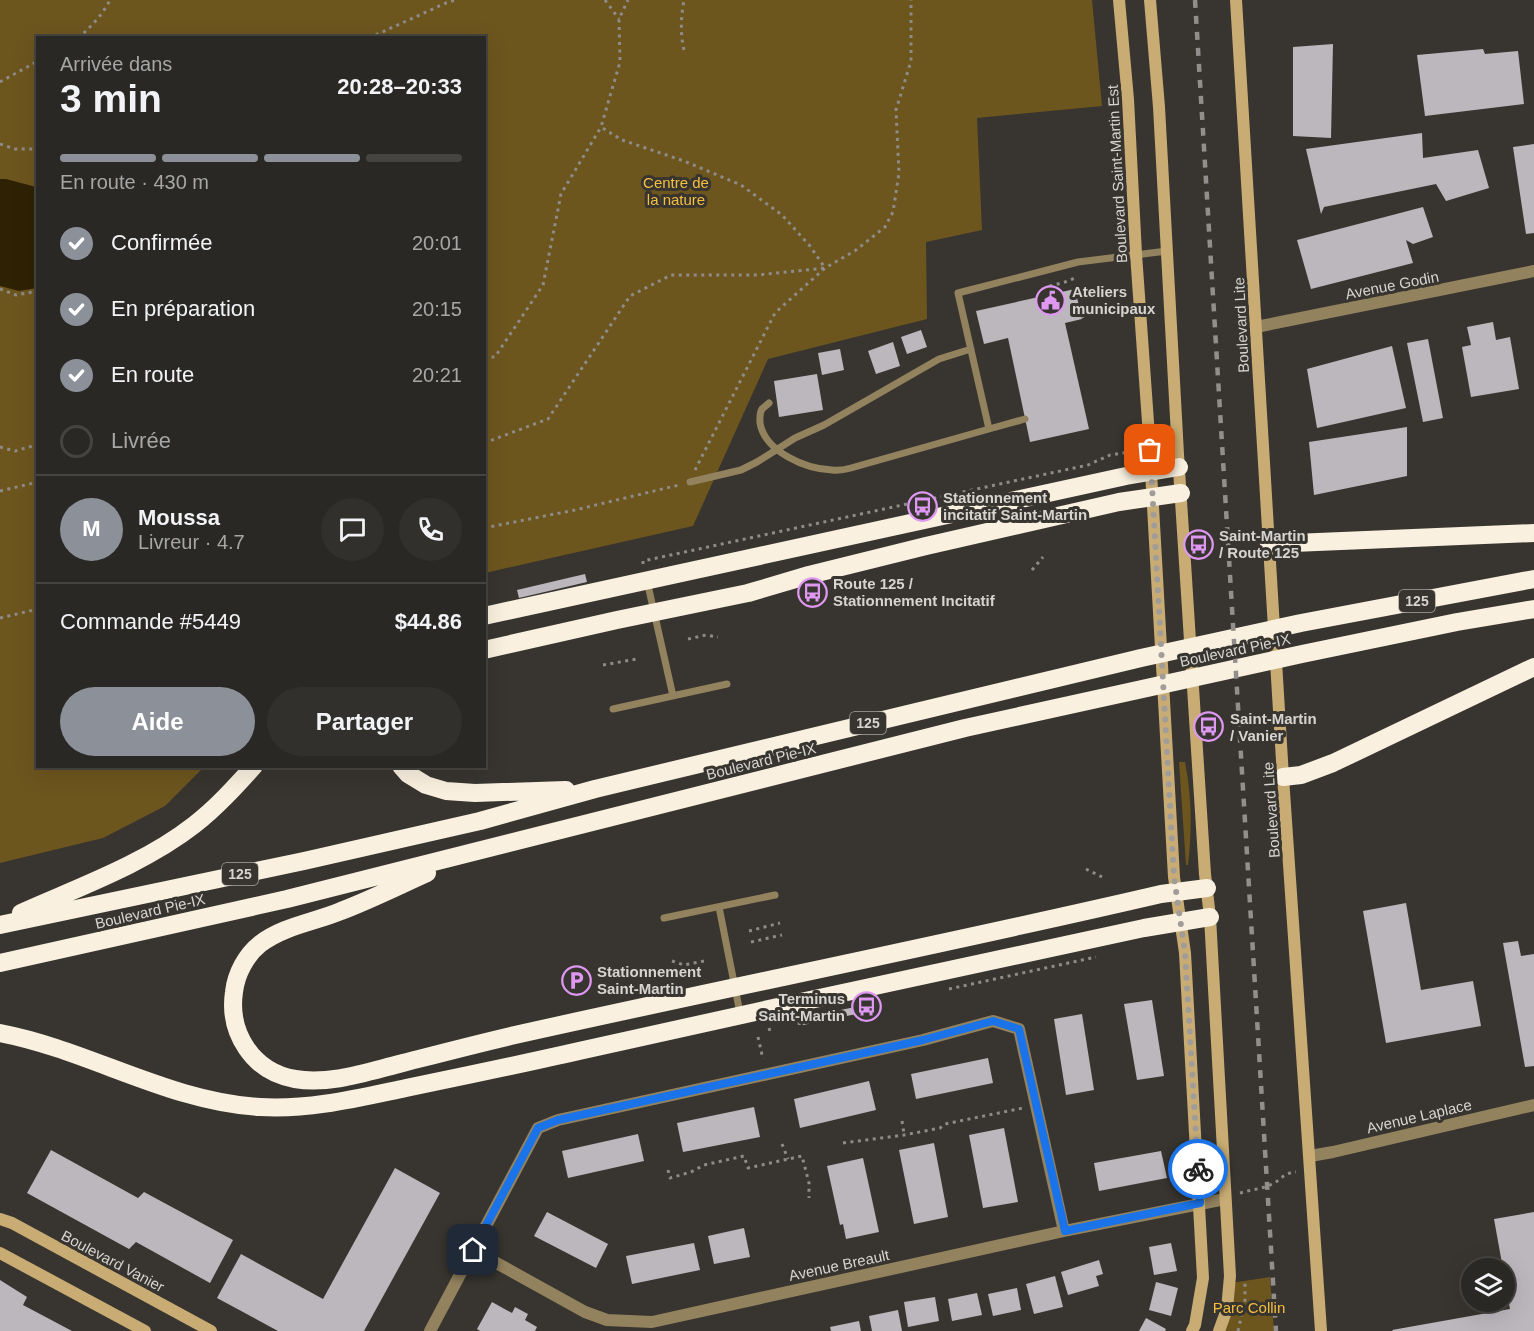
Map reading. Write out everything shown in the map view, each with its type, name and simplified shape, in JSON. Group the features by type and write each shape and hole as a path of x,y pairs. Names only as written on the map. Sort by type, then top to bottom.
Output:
{"highway":[{"path":"486,615 645,573 1179,467"},
{"path":"486,650 748,593 808,575 926,546 1119,502 1181,492"},
{"path":"1269,544 1534,533"},
{"name":"Boulevard Pie-IX","path":"0,923 304,861 469,823 595,789 1141,658 1301,623 1534,579"},
{"name":"Boulevard Pie-IX","path":"0,963 287,899 965,728 1302,654 1457,622 1534,609"},
{"path":"1283,777 1301,775 1333,763 1534,667"},
{"path":"0,923 155,851 208,813 252,768"},
{"path":"403,768 426,785 446,791 475,793 595,789"},
{"path":"472,853 339,912 281,932 257,946 246,959 238,976 232,1006 238,1033 250,1055 267,1068 286,1077 307,1080 331,1079 735,987 1176,892 1207,888"},
{"path":"0,1033 51,1046 196,1096 238,1105 289,1108 370,1096 1181,921 1210,917"}],"street":[{"name":"Boulevard Saint-Martin Est","path":"1119,0 1128,99 1176,892 1181,921"},
{"path":"1150,0 1159,107 1179,467 1210,917 1230,1276 1227,1309 1219,1331"},
{"name":"Boulevard Lite","path":"1236,0 1283,777 1322,1331"},
{"name":"Avenue Godin","path":"1256,327 1534,271"},
{"path":"1181,921 1185,953 1203,1278 1192,1331"},
{"path":"430,1331 538,1128 558,1120 923,1040 993,1021 1019,1029 1065,1231"},
{"name":"Avenue Laplace","path":"1310,1156 1534,1105"},
{"name":"Avenue Breault","path":"473,1250 585,1312 608,1320 652,1322 1065,1231 1225,1199"},
{"name":"Boulevard Vanier","path":"0,1219 211,1331"},
{"path":"0,1253 145,1331"}],"lane":[{"path":"989,429 958,293 1078,262 1167,250"},
{"path":"690,482 741,470 758,462 795,438 824,425 939,359 971,349"},
{"path":"769,403 761,410 760,415 765,438 776,450 799,462 830,470 842,470 1025,419"},
{"path":"645,573 673,696"},
{"path":"613,709 727,684"},
{"path":"664,918 775,895"},
{"path":"719,907 741,1015"}],"path":[{"path":"80,36 110,0"},
{"path":"373,36 455,0"},
{"path":"606,0 619,19"},
{"path":"486,357 495,357 543,285 561,194 601,127 620,62 619,19 628,0"},
{"path":"684,0 681,39 684,50"},
{"path":"486,528 575,510 690,482 775,313 825,268 856,250 885,227 892,212 899,173 896,110 910,61 911,0"},
{"path":"0,82 36,62"},
{"path":"601,127 622,140 684,161 741,185 782,215 810,246 825,268"},
{"path":"0,144 15,149 36,148"},
{"path":"486,442 548,419 630,296 671,275 758,274 825,268"},
{"path":"1051,294 1050,286 1075,278"},
{"path":"0,289 16,295 36,291"},
{"path":"1081,317 1098,313"},
{"path":"0,447 15,452 36,445"},
{"path":"645,573 643,561 1088,465 1110,455 1127,452"},
{"path":"0,491 36,482"},
{"path":"1032,570 1043,556"},
{"path":"0,618 36,609"},
{"path":"688,639 706,634 718,637"},
{"path":"603,665 638,659"},
{"path":"1086,869 1102,877"},
{"path":"749,930 780,923"},
{"path":"751,942 782,935"},
{"path":"949,989 1100,956"},
{"path":"672,961 684,965 704,961"},
{"path":"799,1022 800,1029"},
{"path":"770,1028 771,1035"},
{"path":"758,1037 763,1059"},
{"path":"843,1143 940,1128 945,1124 1036,1105"},
{"path":"902,1121 904,1135"},
{"path":"782,1144 788,1159"},
{"path":"668,1170 670,1178 691,1172 704,1165 744,1156 748,1168 802,1156 809,1183 809,1198"},
{"path":"1240,1193 1273,1184 1280,1177 1292,1172"}],"green space":[{"name":"Centre de la nature","path":"0,0 1092,0 1102,106 977,118 982,230 926,242 927,319 768,359 693,526 486,573 486,36 36,36 36,768 203,768 165,806 103,838 0,863"},
{"path":"1179,762 1185,762 1189,788 1191,826 1188,865 1186,865"},
{"name":"Parc Collin","path":"1270,1277 1274,1331 1223,1331 1231,1283"}],"shaded area":[{"path":"0,179 6,179 36,187 36,288 19,291 0,286"}],"building":[{"path":"1333,44 1331,138 1293,136 1293,47"},
{"path":"1483,49 1485,54 1518,51 1524,104 1425,116 1417,55"},
{"path":"1422,133 1423,158 1478,150 1489,188 1446,201 1436,184 1324,207 1321,214 1306,149"},
{"path":"1534,144 1534,233 1526,234 1513,147"},
{"path":"1423,207 1433,237 1413,244 1406,240 1413,263 1311,289 1297,240"},
{"path":"1075,289 1082,319 1065,323 1089,429 1030,442 1008,338 984,344 976,311"},
{"path":"1493,322 1496,340 1510,337 1519,389 1471,397 1462,347 1471,345 1467,327"},
{"path":"921,330 927,347 907,354 901,337"},
{"path":"1428,339 1443,418 1423,422 1407,343"},
{"path":"893,342 900,366 876,374 868,351"},
{"path":"1392,346 1406,408 1317,428 1307,369"},
{"path":"840,349 844,370 822,375 818,353"},
{"path":"817,374 823,410 779,417 774,381"},
{"path":"1407,427 1407,476 1314,495 1309,442"},
{"path":"585,574 587,582 519,598 517,590"},
{"path":"1406,903 1421,990 1473,981 1481,1026 1386,1043 1363,911"},
{"path":"1518,941 1521,956 1534,954 1534,1066 1525,1067 1503,943"},
{"path":"1152,1000 1164,1076 1137,1080 1124,1004"},
{"path":"870,1004 871,1011 803,1025 801,1018"},
{"path":"1082,1014 1094,1090 1066,1095 1054,1019"},
{"path":"988,1058 993,1083 916,1099 911,1074"},
{"path":"869,1081 876,1110 800,1128 794,1099"},
{"path":"754,1107 760,1137 683,1152 677,1123"},
{"path":"1004,1128 1018,1202 983,1208 969,1135"},
{"path":"638,1134 644,1161 568,1178 562,1151"},
{"path":"934,1143 948,1217 914,1224 899,1150"},
{"path":"51,1150 138,1198 144,1192 233,1240 210,1283 136,1242 129,1249 27,1193"},
{"path":"1161,1151 1167,1178 1099,1191 1094,1163"},
{"path":"863,1158 879,1232 846,1239 843,1224 840,1225 827,1166"},
{"path":"395,1168 440,1193 364,1331 278,1331 217,1298 241,1254 323,1299"},
{"path":"547,1212 608,1244 596,1268 534,1236"},
{"path":"1534,1212 1534,1331 1393,1331 1493,1312 1515,1312 1515,1258 1501,1258 1494,1219"},
{"path":"744,1228 750,1257 714,1264 708,1236"},
{"path":"694,1243 700,1270 632,1284 626,1256"},
{"path":"1171,1243 1177,1271 1154,1275 1149,1247"},
{"path":"1099,1260 1103,1274 1096,1276 1099,1286 1068,1295 1061,1272"},
{"path":"1055,1276 1063,1307 1034,1314 1026,1284"},
{"path":"0,1280 27,1297 23,1305 72,1331 0,1331"},
{"path":"1156,1282 1178,1288 1171,1316 1149,1310"},
{"path":"1017,1288 1021,1310 993,1316 988,1294"},
{"path":"977,1293 982,1315 952,1321 948,1299"},
{"path":"935,1297 939,1321 908,1327 904,1302"},
{"path":"492,1302 512,1313 515,1307 528,1314 525,1320 537,1327 535,1331 480,1331 477,1329"},
{"path":"898,1310 902,1331 872,1331 869,1316"},
{"path":"1146,1318 1166,1329 1165,1331 1139,1331"},
{"path":"859,1321 861,1331 831,1331 830,1327"}],"railway":[{"path":"1195,0 1276,1331"}],"way so far":[{"path":"1150,450 1174,877 1185,953 1198,1169"}],"place":[{"name":"Ateliers municipaux","path":"1051,300"},
{"name":"Stationnement incitatif Saint-Martin","path":"922,506"},
{"name":"Saint-Martin / Route 125","path":"1198,544"},
{"name":"Route 125 / Stationnement Incitatif","path":"812,592"},
{"name":"Saint-Martin / Vanier","path":"1209,727"},
{"name":"Stationnement Saint-Martin","path":"576,980"},
{"name":"Terminus Saint-Martin","path":"866,1007"}],"route":[{"path":"473,1250 538,1128 558,1120 923,1040 993,1021 1019,1029 1065,1231 1180,1209 1200,1203 1198,1169"}]}
